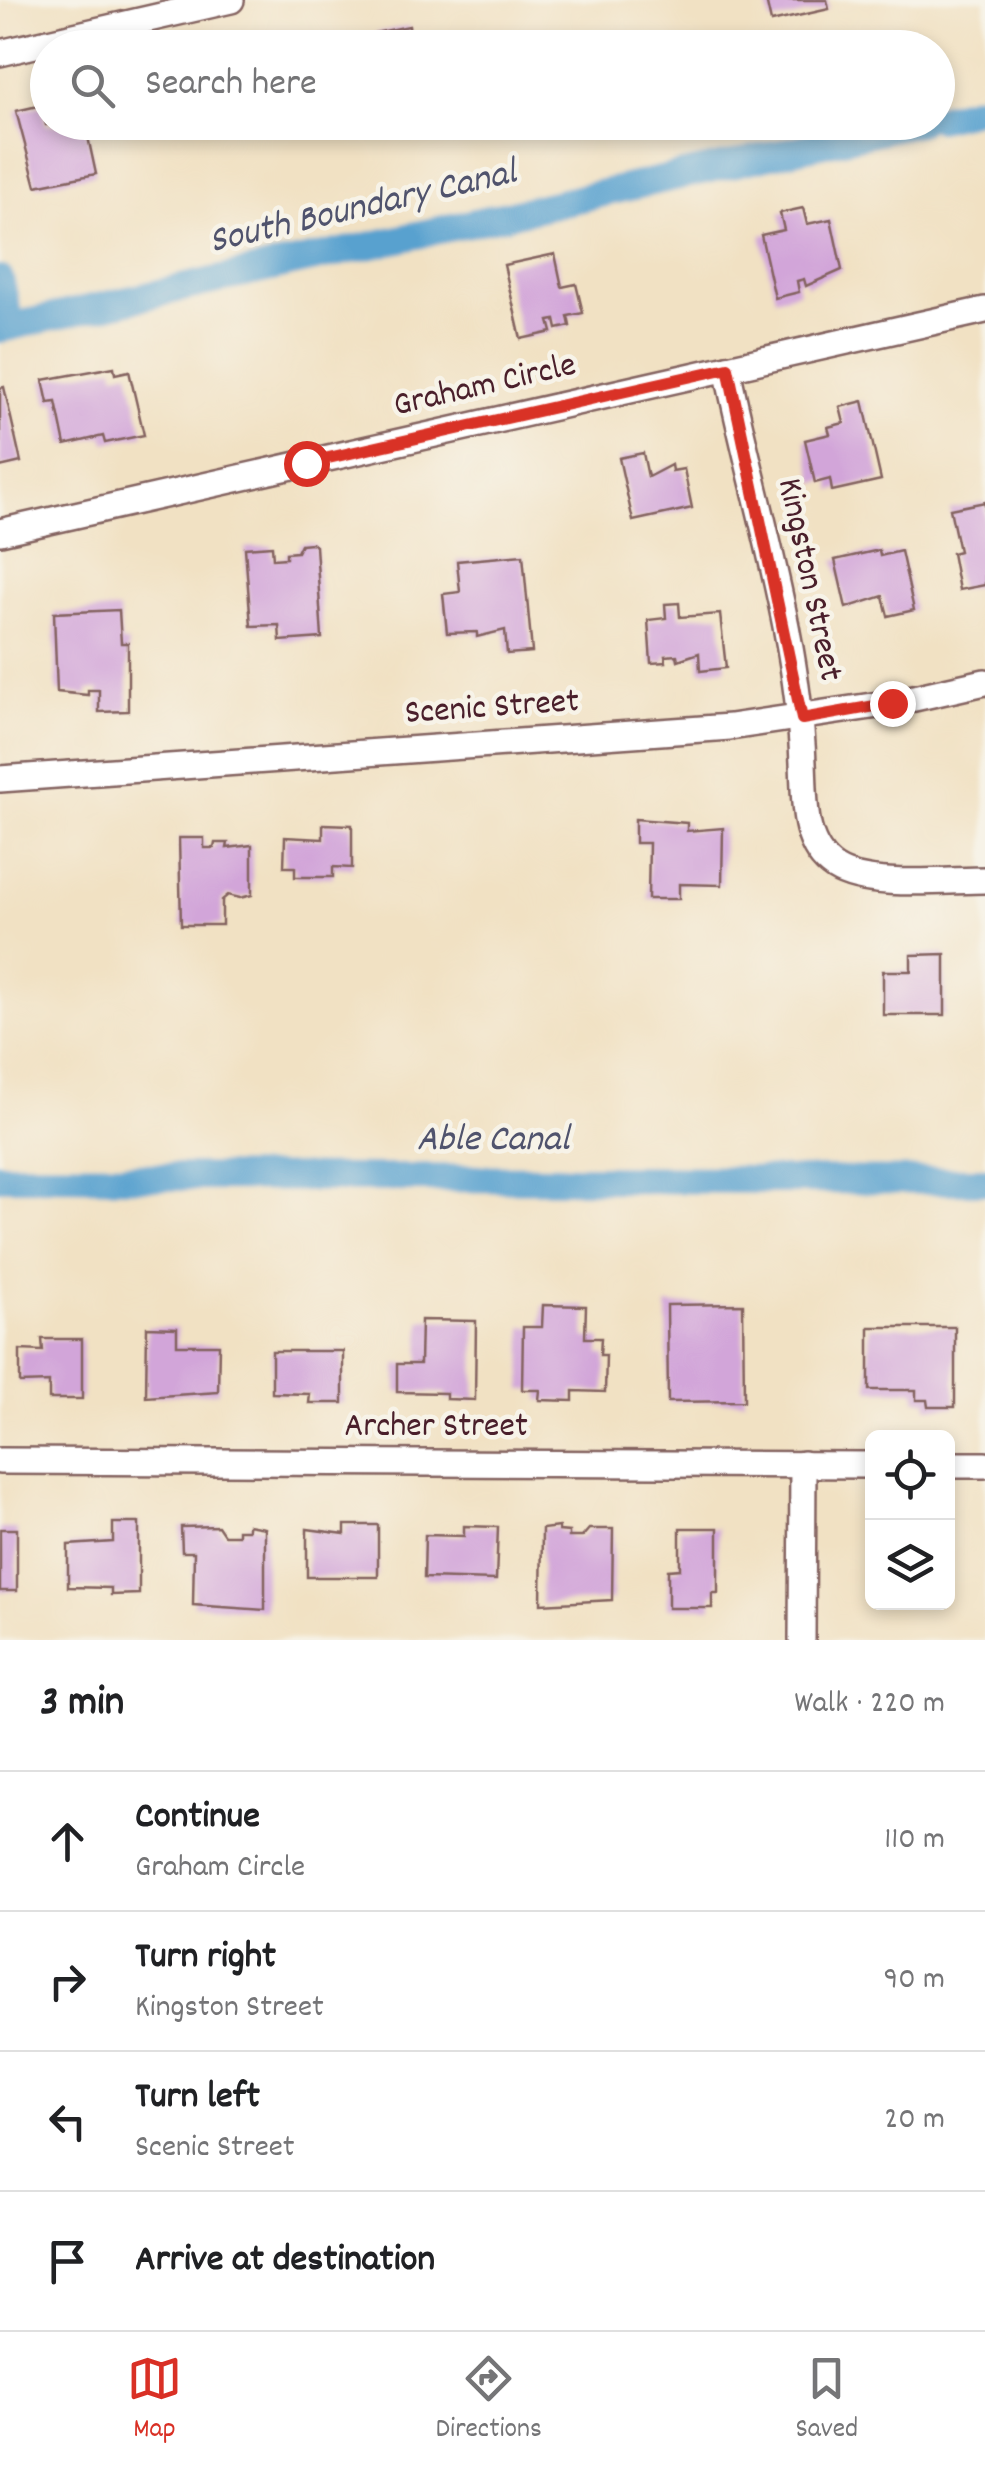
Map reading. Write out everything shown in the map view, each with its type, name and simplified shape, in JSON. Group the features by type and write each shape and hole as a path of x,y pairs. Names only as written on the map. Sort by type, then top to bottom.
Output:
{"street":[{"path":"100,30 231,0"},
{"path":"0,53 30,46"},
{"name":"Graham Circle","path":"0,532 985,310"},
{"name":"Kingston Street","path":"728,368 802,719 806,816 814,844 829,862 862,878 985,880"},
{"name":"Scenic Street","path":"0,779 802,719 985,682"},
{"name":"Archer Street","path":"0,1461 865,1465"},
{"path":"802,1640 803,1464"},
{"path":"955,1465 985,1465"}],"building":[{"path":"766,0 827,0 829,9 771,22"},
{"path":"30,108 30,140 89,140 96,174 36,186 16,111"},
{"path":"803,208 807,224 831,219 842,270 806,286 804,279 797,281 799,292 775,298 761,235 784,230 780,213"},
{"path":"555,254 562,287 576,284 583,313 568,316 570,326 557,329 555,320 549,321 552,332 521,339 504,265"},
{"path":"114,367 115,374 129,371 144,435 105,443 103,436 65,445 56,402 48,403 43,380"},
{"path":"4,387 21,462 0,467 0,388"},
{"path":"863,401 881,480 832,491 830,479 815,483 805,440 830,434 828,427 844,423 840,407"},
{"path":"643,453 648,477 671,465 672,471 684,469 692,508 633,521 619,458"},
{"path":"985,502 985,585 959,590 952,553 959,551 950,509"},
{"path":"301,544 316,546 322,638 280,641 279,625 251,626 245,548 272,546 273,559 286,558 286,553 297,552"},
{"path":"879,550 880,556 901,551 914,610 888,616 883,596 846,608 835,560"},
{"path":"523,555 532,652 507,654 505,630 477,637 477,632 447,633 443,594 460,592 457,561"},
{"path":"679,603 680,617 720,614 726,668 700,671 699,653 678,660 677,655 665,656 666,662 651,663 648,620 666,618 665,604"},
{"path":"119,610 121,643 128,643 128,711 99,712 99,690 88,690 88,695 57,692 54,613"},
{"path":"635,819 687,823 687,831 723,828 722,885 679,884 679,899 648,899 649,843 635,843"},
{"path":"323,824 352,825 352,868 333,867 333,877 295,877 295,867 284,867 285,837 323,839"},
{"path":"179,838 204,838 204,848 214,848 215,843 228,843 227,848 252,845 252,895 228,895 222,900 222,925 181,925"},
{"path":"945,954 945,1015 883,1015 883,971 911,971 911,955"},
{"path":"743,1304 744,1401 668,1402 667,1305"},
{"path":"543,1305 586,1306 585,1338 601,1338 600,1355 606,1355 605,1392 573,1391 573,1401 539,1400 540,1390 522,1390 523,1327 542,1327"},
{"path":"421,1320 476,1321 475,1400 446,1399 446,1393 397,1392 397,1364 420,1364"},
{"path":"147,1327 177,1328 177,1345 219,1345 218,1392 146,1397"},
{"path":"869,1327 955,1327 955,1407 928,1407 927,1400 916,1400 916,1390 869,1390"},
{"path":"42,1339 82,1339 82,1399 49,1399 49,1382 20,1383 20,1350 43,1351"},
{"path":"272,1351 343,1351 343,1403 309,1403 310,1394 272,1393"},
{"path":"113,1523 139,1523 139,1594 111,1595 111,1588 68,1587 68,1545 113,1542"},
{"path":"248,1525 265,1528 265,1610 193,1605 194,1552 182,1552 181,1527 218,1526 224,1535 238,1535 238,1530 248,1530"},
{"path":"345,1525 378,1525 378,1577 307,1577 307,1529 345,1534"},
{"path":"464,1526 498,1527 496,1580 424,1578 425,1535 464,1536"},
{"path":"559,1527 559,1531 569,1532 569,1537 582,1537 589,1529 613,1529 612,1600 541,1604 542,1529"},
{"path":"680,1528 718,1528 718,1593 712,1593 712,1608 668,1608 668,1570 680,1569"},
{"path":"0,1529 17,1529 17,1591 0,1591"}],"waterway":[{"name":"South Boundary Canal","path":"955,114 985,107"},
{"name":"South Boundary Canal","path":"0,329 838,140"},
{"path":"0,279 11,327"},
{"name":"Able Canal","path":"0,1176 985,1181"}],"route":[{"path":"306,463 728,368 802,719 892,703"}]}
